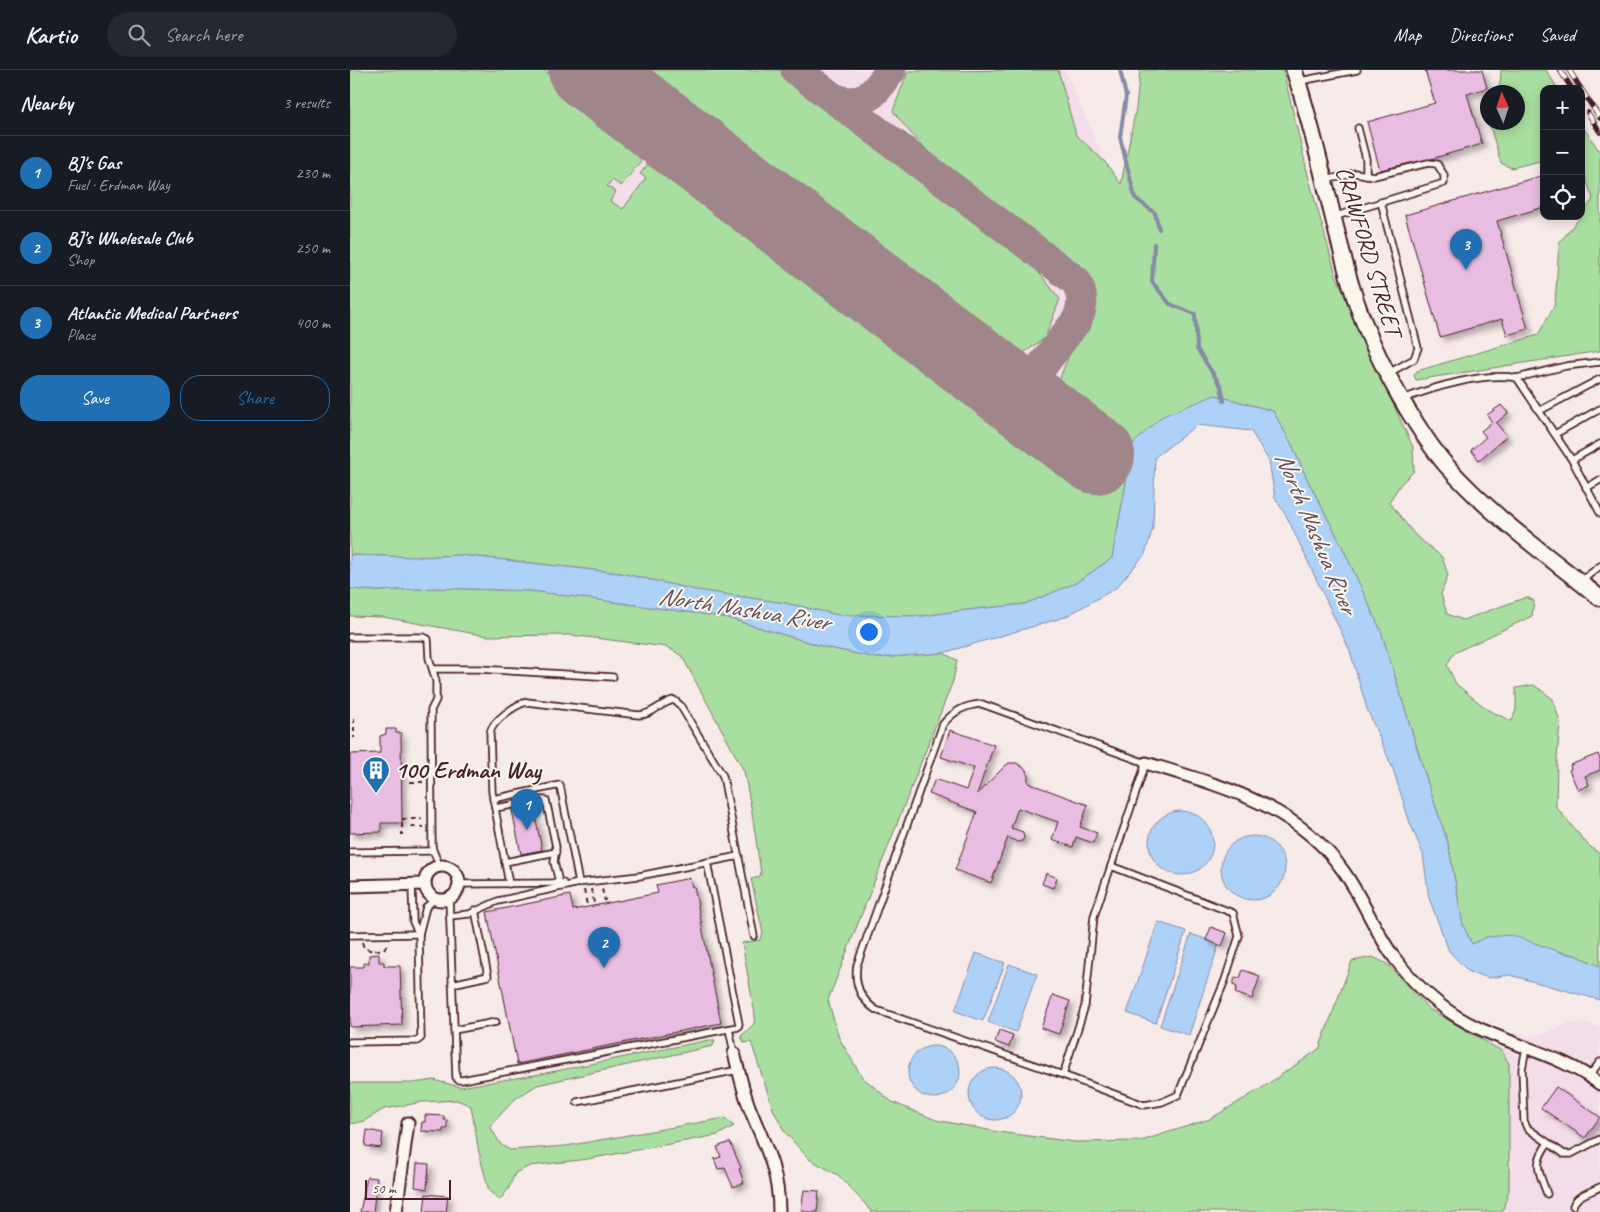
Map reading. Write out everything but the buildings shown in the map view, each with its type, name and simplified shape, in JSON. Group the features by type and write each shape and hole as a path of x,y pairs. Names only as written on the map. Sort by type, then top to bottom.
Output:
{"main road":[{"name":"CRAWFORD STREET","path":"1296,76 1353,291 1387,374 1425,437 1445,464 1466,486 1523,536 1600,598"}],"street":[{"path":"1146,763 1267,806 1290,818 1328,850 1345,873 1395,960 1425,992 1441,1005 1479,1029 1571,1065 1600,1084"},
{"path":"439,866 454,870 460,884 455,895 444,899 430,896 425,884 426,877 430,871 439,866"},
{"path":"350,886 425,884"},
{"path":"734,1053 750,1108 775,1172 779,1195 779,1212"},
{"path":"396,1212 408,1124"}],"lane":[{"path":"1296,76 1357,70"},
{"path":"1358,128 1366,159 1366,175"},
{"path":"1324,181 1355,173 1374,176 1428,162 1437,164 1444,175 1444,183 1333,217"},
{"path":"1381,202 1418,348 1414,360 1387,374"},
{"path":"1402,399 1431,388 1487,378 1507,376 1517,378 1566,366 1598,362 1600,369"},
{"path":"1517,378 1572,460 1600,512"},
{"path":"1539,410 1600,378"},
{"path":"1555,434 1600,409"},
{"path":"1572,460 1600,444"},
{"path":"1586,488 1600,480"},
{"path":"1580,582 1600,566"},
{"path":"350,637 426,637 429,642 428,655 436,681 436,696 431,713 432,851 438,860 439,866"},
{"path":"433,669 613,677"},
{"path":"509,884 493,799 491,728 518,704 532,702 639,715 648,714 667,702 674,700 680,705 722,771 754,936"},
{"path":"1063,1075 1085,1006 1094,916 1146,763 982,704 971,705 955,712 943,724 857,965 856,974 859,993 863,1000 876,1010 1144,1105 1162,1102 1178,1095 1225,980 1239,936 1233,913 1111,866"},
{"path":"493,799 560,785 584,882"},
{"path":"495,808 546,800 556,852 554,862 560,885"},
{"path":"350,852 432,851"},
{"path":"505,862 556,852"},
{"path":"450,916 465,915 498,901 560,885 639,876 739,856"},
{"path":"350,1042 417,1041 421,1038 419,934 426,907 433,901 444,899 450,916 456,1076 458,1080 738,1027 739,1024 707,862"},
{"path":"412,884 413,922 419,934"},
{"path":"460,884 560,885"},
{"path":"452,984 488,976 475,910"},
{"path":"350,935 419,934"},
{"path":"454,1030 496,1022"},
{"path":"729,1029 734,1053"},
{"path":"1526,1048 1522,1069 1524,1126 1564,1154 1600,1140"},
{"path":"1588,1076 1600,1062"},
{"path":"577,1102 738,1070"},
{"path":"1547,1194 1538,1164 1540,1154 1548,1142"},
{"path":"1573,1206 1579,1197 1600,1187"}],"path":[{"path":"354,718 354,738"},
{"path":"411,768 431,768"},
{"path":"402,769 407,769"},
{"path":"410,782 431,782"},
{"path":"402,819 432,819"},
{"path":"402,823 402,834"},
{"path":"411,827 432,827"},
{"path":"601,881 605,901"},
{"path":"584,882 594,904"},
{"path":"584,882 587,905"},
{"path":"361,935 362,946 374,951 386,948 388,934"}],"shaded area":[{"path":"416,70 1065,70 1145,253 1197,380 1091,474 1041,489 615,237"},
{"path":"1569,1023 1588,1023 1600,1027 1600,1212 1502,1212 1509,1190 1509,1064 1502,1051 1512,1032 1532,1036 1546,1033"}],"green space":[{"path":"350,70 544,70 650,150 621,186 612,180 607,186 616,192 610,201 623,209 646,178 640,174 656,154 1083,478 1114,434 1056,390 1066,362 1091,307 1092,297 1090,288 1077,269 925,149 893,111 908,71 1058,70 1076,135 1105,162 1121,184 1136,108 1140,70 1283,70 1309,179 1336,275 1413,447 1414,471 1400,485 1389,502 1415,535 1442,557 1448,575 1441,594 1447,614 1463,620 1527,597 1534,601 1532,616 1454,653 1447,665 1456,684 1488,710 1512,721 1516,709 1516,688 1534,685 1553,699 1560,722 1556,807 1588,845 1600,854 1600,966 1575,955 1487,937 1472,945 1463,925 1448,843 1381,631 1340,542 1273,411 1215,395 1132,445 1112,558 1076,583 1025,604 924,616 838,615 785,603 696,590 620,573 460,555 419,557 350,555"},
{"path":"631,70 781,70 959,205 1036,269 1060,299 1045,338 1015,359"},
{"path":"1501,70 1546,70 1555,85 1540,85 1540,161 1511,168 1501,163 1491,130 1525,130 1525,85 1500,84"},
{"path":"1585,130 1600,152 1600,351 1416,380 1414,375 1417,371 1538,335 1555,304 1559,243 1578,220 1585,220 1585,210 1593,199 1585,176"},
{"path":"437,588 532,591 724,617 825,647 877,658 943,653 957,660 953,681 828,1000 839,1038 862,1077 892,1102 936,1120 998,1132 1075,1142 1141,1141 1210,1119 1262,1088 1319,1049 1352,961 1373,957 1387,964 1429,1009 1502,1051 1509,1064 1509,1190 1502,1212 871,1212 838,1175 809,1159 784,1131 773,1109 751,1042 744,1043 741,1036 754,1024 755,1015 742,943 760,940 763,933 751,879 759,877 761,873 751,807 744,771 682,656 667,647 570,635 487,636 383,617 350,616 350,589 378,591"},
{"path":"715,1040 713,1046 537,1085 515,1099 490,1126 501,1145 510,1150 566,1146 725,1118 734,1126 718,1135 588,1159 530,1166 515,1173 509,1188 500,1200 489,1191 479,1153 471,1106 457,1100 423,1102 384,1109 364,1121 350,1124 350,1083 413,1083 434,1080 460,1087 541,1074"}],"water":[{"name":"North Nashua River","path":"1215,395 1273,411 1340,542 1381,631 1448,843 1463,925 1472,944 1487,937 1511,935 1563,953 1575,955 1600,966 1600,1000 1510,975 1489,978 1469,972 1449,951 1429,898 1423,854 1410,823 1393,769 1367,709 1350,651 1287,517 1275,498 1269,461 1251,431 1197,425 1155,457 1153,527 1145,554 1116,588 1065,617 943,653 877,658 825,647 724,617 532,591 437,588 378,591 350,589 350,555 419,557 460,555 620,573 696,590 785,603 838,615 924,616 1025,604 1076,583 1112,558 1132,445 1161,417"},
{"path":"1175,811 1187,811 1204,820 1211,831 1213,843 1211,855 1204,866 1187,875 1175,875 1163,870 1154,861 1149,849 1149,837 1154,825 1163,816"},
{"path":"1247,836 1259,836 1276,845 1283,856 1285,868 1283,880 1276,891 1259,900 1247,900 1235,895 1226,886 1221,874 1221,862 1226,850 1235,841"},
{"path":"1158,922 1186,931 1156,1023 1127,1013"},
{"path":"1191,934 1219,944 1189,1035 1160,1026"},
{"path":"976,953 1005,963 983,1021 955,1011"},
{"path":"1009,964 1037,974 1016,1032 988,1022"},
{"path":"929,1046 939,1046 953,1053 960,1067 960,1077 953,1091 939,1098 929,1098 919,1094 912,1087 908,1077 908,1067 912,1057 919,1050"},
{"path":"990,1068 1000,1068 1014,1075 1021,1089 1021,1099 1014,1113 1000,1120 990,1120 980,1116 973,1109 969,1099 969,1089 973,1079 980,1072"}],"waterway":[{"path":"1120,70 1126,96 1120,137 1135,198 1155,213 1159,229"},
{"path":"1154,244 1152,282 1170,304 1195,314 1197,349 1221,386 1224,401"}],"taxiway":[{"path":"796,70 1076,281 1082,300 1077,320 1038,371 1026,379 1015,382 990,374"},
{"path":"833,98 853,102 868,97 891,70"}],"runway":[{"path":"587,70 1096,455"}],"railway":[{"path":"1560,70 1569,85"},
{"path":"1569,70 1578,85"},
{"path":"1585,95 1600,118"},
{"path":"1588,113 1600,132"}],"place":[{"name":"Atlantic Medical Partners","path":"1466,270"},
{"name":"100 Erdman Way","path":"376,794"},
{"name":"BJ's Gas","path":"527,830"},
{"name":"BJ's Wholesale Club","path":"604,968"}]}
